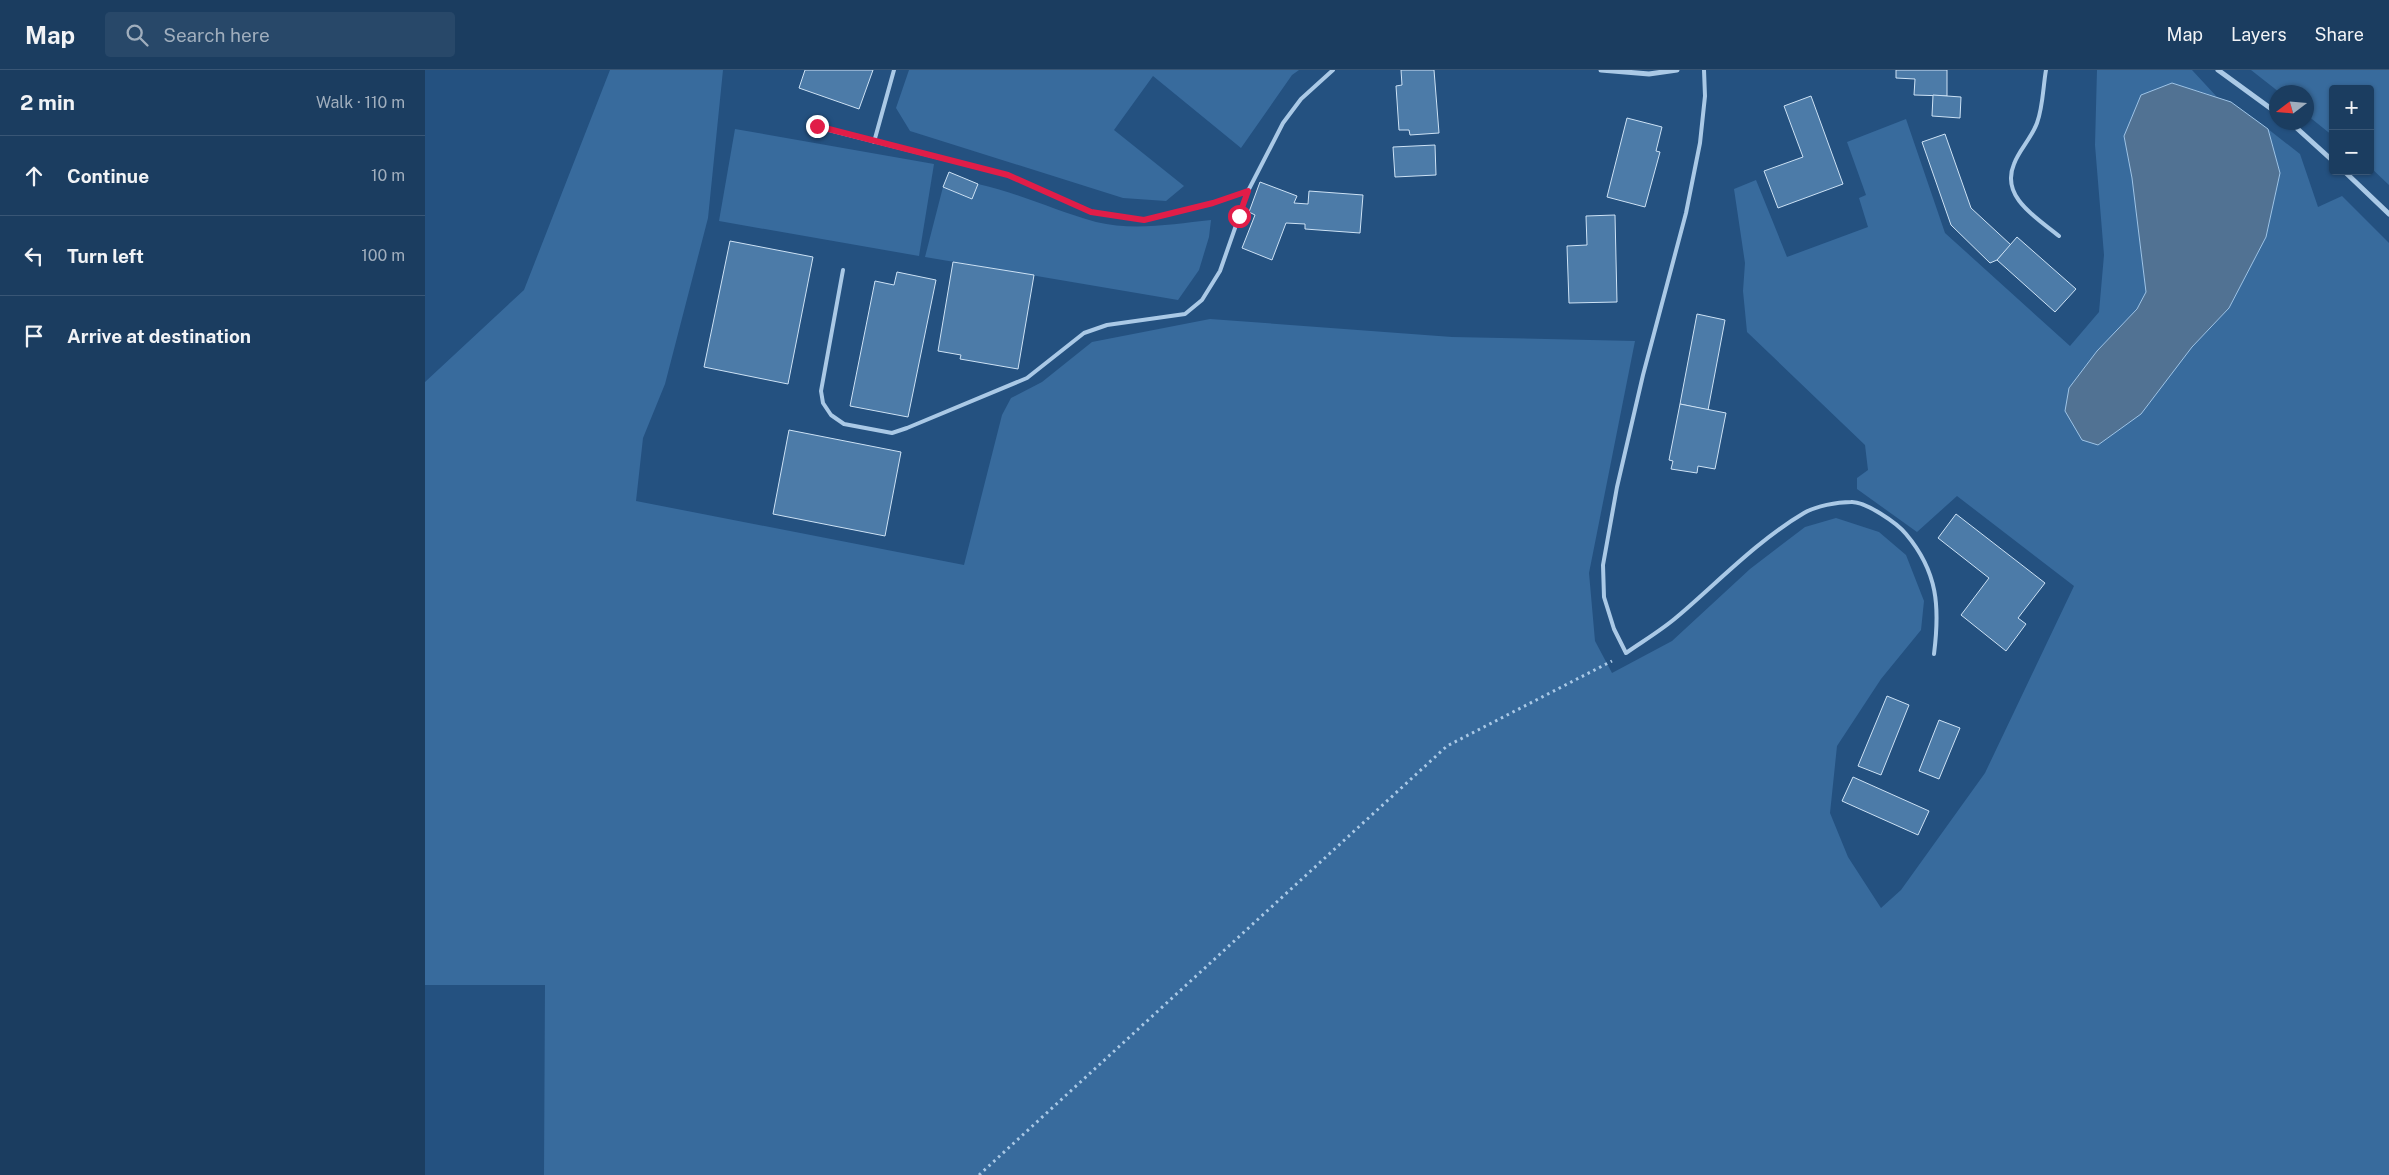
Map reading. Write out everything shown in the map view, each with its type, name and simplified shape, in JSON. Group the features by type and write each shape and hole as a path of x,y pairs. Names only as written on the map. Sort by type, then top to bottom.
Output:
{"street":[{"path":"1601,70 1649,74 1677,70"},
{"path":"2218,70 2269,107"},
{"path":"2299,130 2329,157"},
{"path":"2348,175 2389,214"}],"lane":[{"path":"874,142 894,70"},
{"path":"843,270 821,391 823,403 831,415 844,424 892,433 916,425 1027,378 1084,333 1107,325 1185,314 1202,300 1220,271 1248,191 1283,123 1301,99 1333,70"},
{"path":"1704,70 1705,96 1700,143 1686,213 1643,375 1617,488 1603,565 1605,597 1614,629 1625,653 1677,617 1739,561 1805,512 1853,501 1888,517 1901,528 1911,540 1923,561 1936,594 1938,625 1934,654"},
{"path":"2046,70 2037,122 2027,145 2014,164 2011,183 2018,202 2059,236"},
{"path":"817,126 1008,175 1091,212 1144,220 1213,203 1248,191"}],"path":[{"path":"979,1175 1447,746 1625,653"}],"shaded area":[{"path":"610,70 723,70 708,218 665,384 643,438 636,501 964,565 1002,415 1011,398 1042,382 1092,342 1210,319 1452,337 1635,341 1589,573 1595,641 1612,673 1672,641 1750,569 1805,527 1836,518 1879,532 1906,555 1924,601 1921,630 1881,679 1837,746 1830,813 1848,857 1881,908 1901,890 1985,773 2074,586 1957,496 1917,532 1857,489 1857,478 1868,470 1865,445 1747,332 1743,291 1745,263 1734,189 1756,180 1787,257 1868,227 1859,198 1866,195 1847,142 1906,119 1945,233 2070,346 2099,312 2104,255 2095,145 2097,70 2192,70 2217,97 2172,83 2124,136 2132,178 2146,292 2137,309 2097,351 2069,388 2192,347 2229,308 2266,237 2280,173 2268,129 2300,154 2318,207 2342,196 2389,243 2389,1175 544,1175 545,985 425,985 425,382 524,290"},
{"path":"909,70 1299,70 1292,75 1241,148 1153,76 1114,130 1184,186 1166,201 1123,198 910,131 896,108"},
{"path":"2251,70 2389,70 2389,185 2374,171 2374,85 2329,85 2329,133 2314,121 2314,85 2270,85"},
{"path":"2172,83 2231,102 2268,129 2280,173 2266,237 2229,308 2192,347 2141,414 2098,445 2082,440 2065,411 2069,388 2097,351 2137,309 2146,292 2132,178 2124,136 2141,95"},
{"path":"735,129 934,164 919,256 719,221"},
{"path":"978,184 1008,192 1081,218 1110,225 1153,226 1211,220 1209,237 1199,270 1178,300 925,257 943,187 971,199"}],"building":[{"path":"805,70 873,70 859,109 799,88"},
{"path":"1401,70 1434,70 1439,133 1410,135 1409,130 1399,130 1396,86 1402,85"},
{"path":"1896,70 1947,70 1947,96 1914,95 1915,79 1896,78"},
{"path":"1933,95 1961,97 1960,118 1932,116"},
{"path":"1811,96 1843,184 1778,208 1764,171 1803,157 1784,106"},
{"path":"1627,118 1662,127 1656,151 1660,152 1645,207 1607,197"},
{"path":"1945,134 1971,208 2011,245 1997,260 1990,263 1951,225 1922,142"},
{"path":"1435,145 1436,175 1395,177 1393,147"},
{"path":"949,172 978,184 972,199 943,187"},
{"path":"1260,182 1297,196 1294,203 1308,204 1309,191 1363,195 1360,233 1305,229 1305,224 1286,223 1272,260 1242,248 1255,215 1249,212"},
{"path":"1615,215 1617,302 1569,303 1567,246 1587,245 1586,216"},
{"path":"2017,237 2076,289 2055,312 1997,260"},
{"path":"730,241 813,257 788,384 704,367"},
{"path":"953,262 1034,275 1018,369 960,359 961,355 938,351"},
{"path":"897,272 936,280 908,417 850,406 875,281 894,285"},
{"path":"1697,314 1725,320 1708,410 1680,404"},
{"path":"1680,404 1726,413 1715,469 1698,466 1697,473 1671,469 1673,461 1669,460"},
{"path":"789,430 901,452 885,536 773,514"},
{"path":"1956,514 2045,583 2018,618 2026,624 2006,651 1961,615 1989,578 1938,538"},
{"path":"1887,696 1909,705 1881,775 1858,766"},
{"path":"1939,720 1960,728 1939,779 1919,771"},
{"path":"1853,777 1929,811 1918,835 1842,801"}],"route":[{"path":"817,126 1008,175 1091,212 1144,220 1213,203 1248,191 1239,216"}]}
